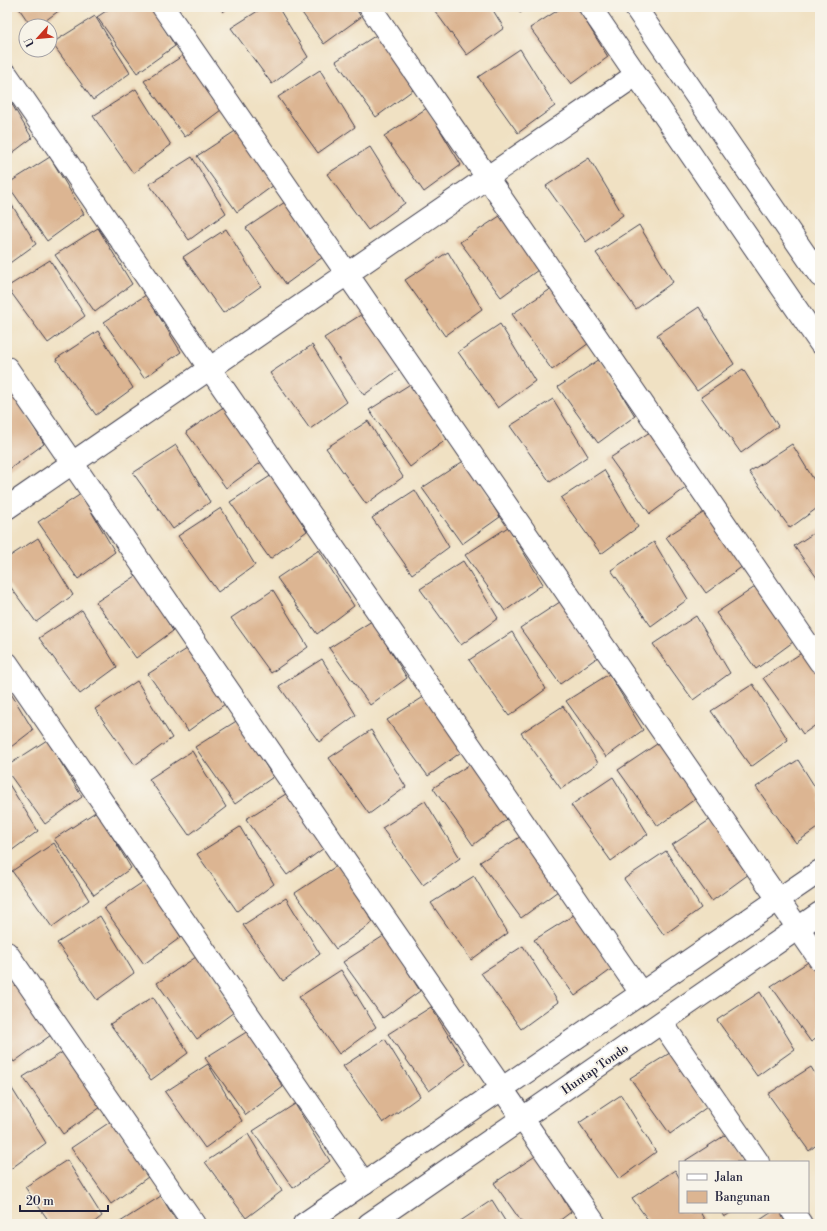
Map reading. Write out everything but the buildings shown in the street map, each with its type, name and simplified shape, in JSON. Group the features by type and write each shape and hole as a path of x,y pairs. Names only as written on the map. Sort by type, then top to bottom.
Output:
{"street":[{"path":"163,7 820,960"},
{"path":"370,7 820,662"},
{"path":"590,7 820,343"},
{"path":"635,7 820,276"},
{"path":"7,75 641,993"},
{"path":"7,508 636,75"},
{"path":"7,368 595,1224"},
{"path":"7,663 364,1183"},
{"path":"304,1224 820,871"},
{"name":"Huntap Tondo","path":"382,1220 522,1118 820,913"},
{"path":"7,953 194,1224"},
{"path":"662,1022 757,1161"},
{"path":"793,1213 801,1224"}]}
